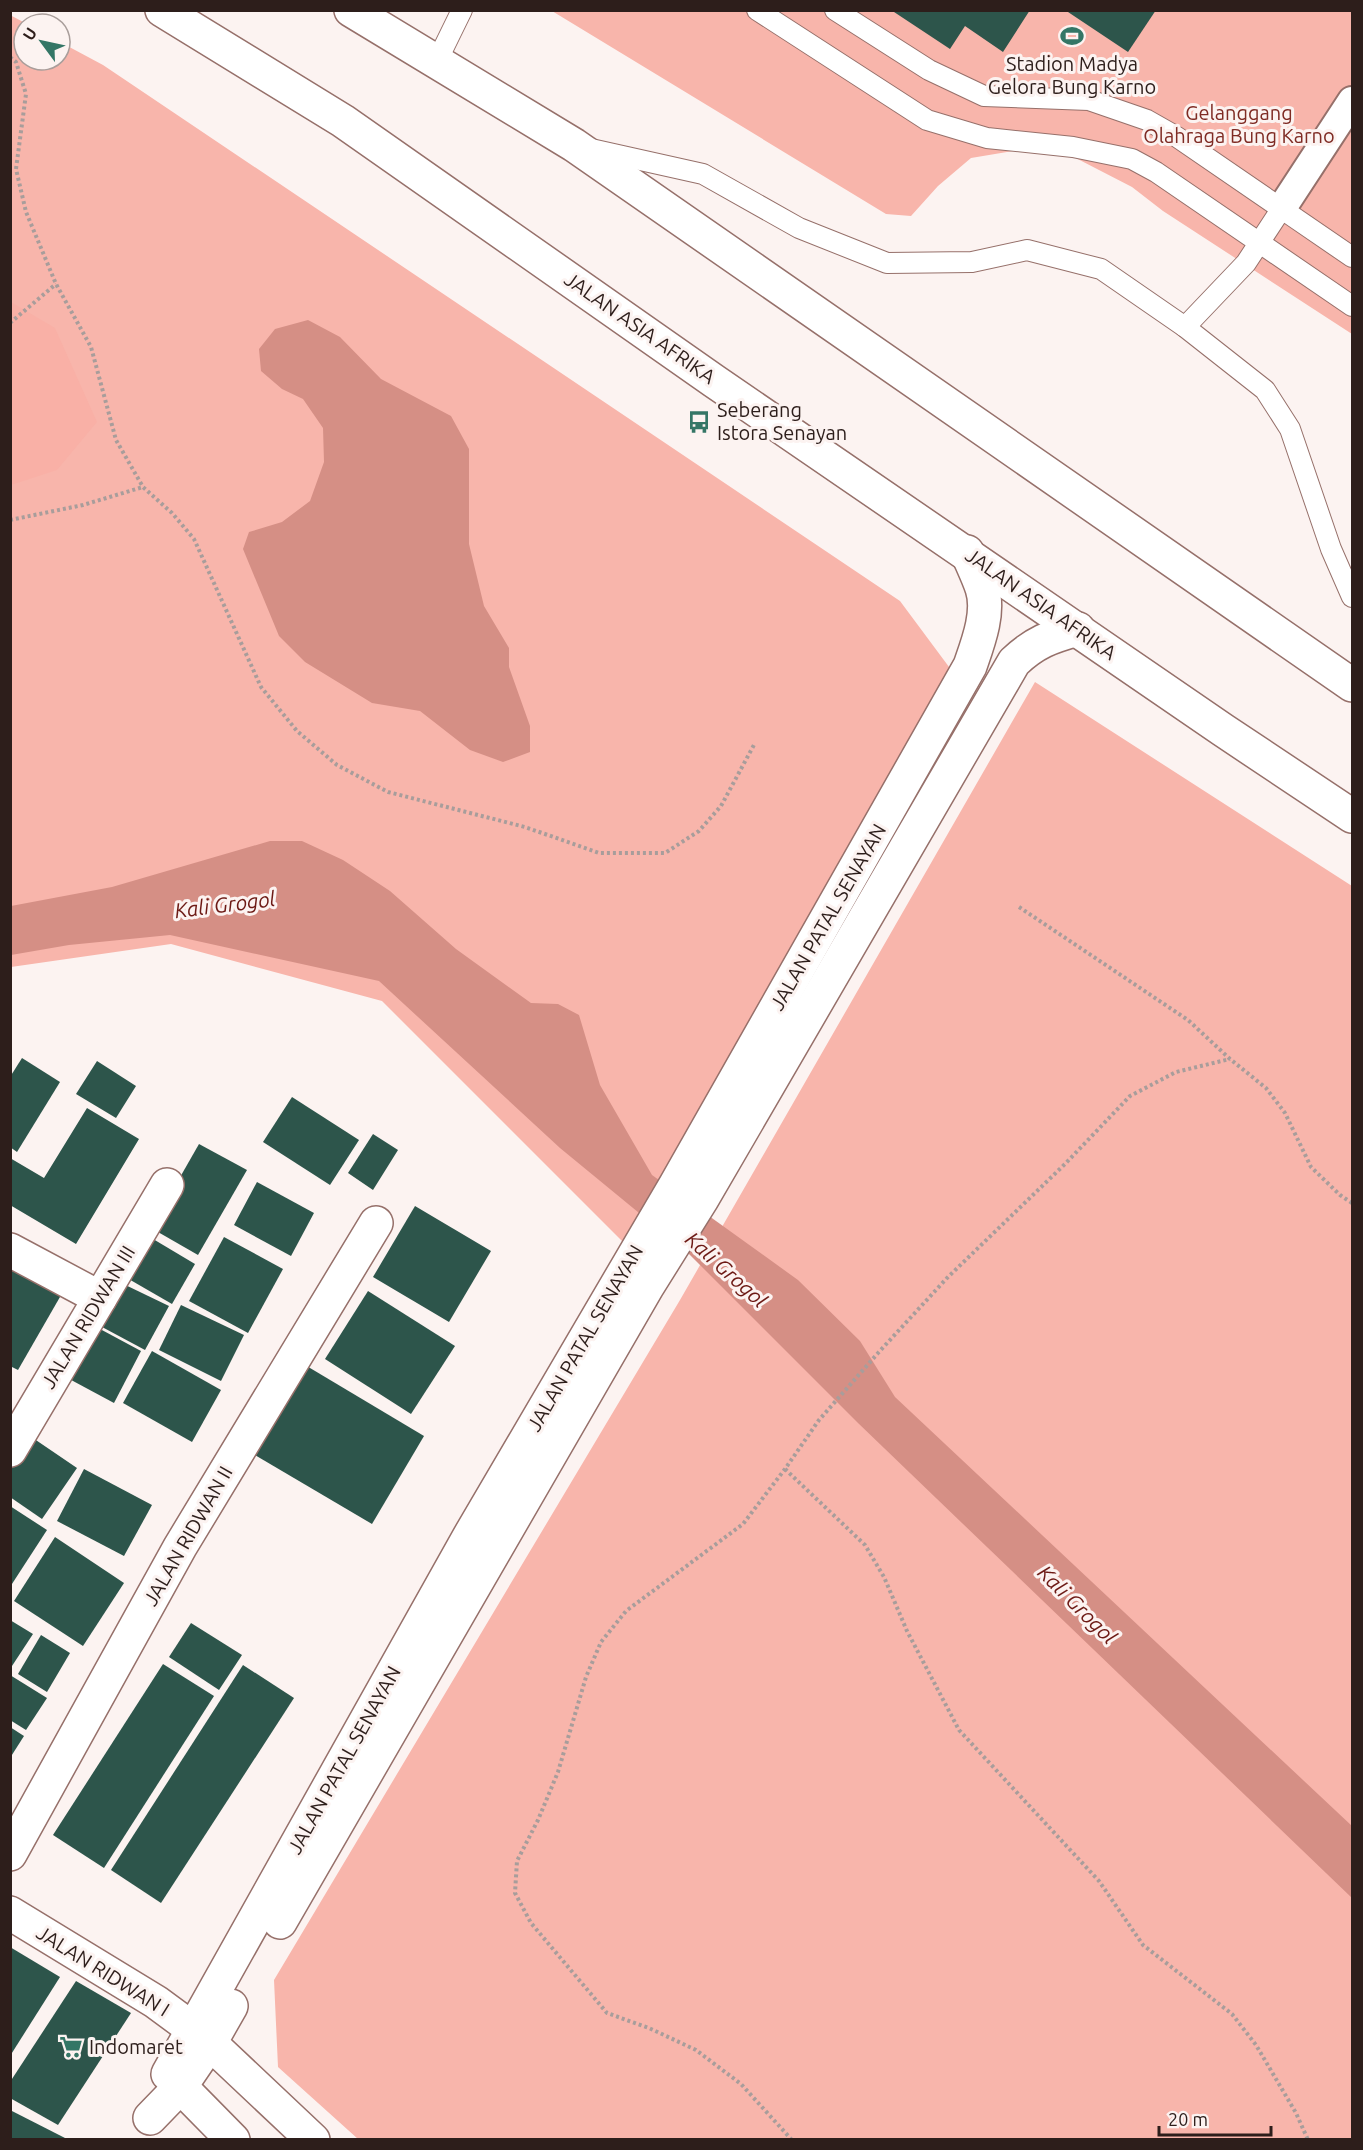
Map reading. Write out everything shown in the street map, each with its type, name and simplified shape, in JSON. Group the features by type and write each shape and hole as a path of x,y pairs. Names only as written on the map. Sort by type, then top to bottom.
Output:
{"main road":[{"name":"JALAN ASIA AFRIKA","path":"162,10 343,121 714,381 967,552 1223,730 1353,816"},
{"path":"351,10 574,145 1353,685"},
{"name":"JALAN PATAL SENAYAN","path":"689,1191 970,666 980,638 983,590 967,552"},
{"name":"JALAN PATAL SENAYAN","path":"145,2128 202,2037 635,1279 1014,662 1030,646 1048,637 1078,629"},
{"name":"JALAN RIDWAN III","path":"10,1450 167,1185"},
{"name":"JALAN RIDWAN II","path":"10,1854 180,1547 376,1223"},
{"path":"10,1250 100,1298"},
{"name":"JALAN RIDWAN I","path":"10,1913 156,2002 202,2037 313,2139"},
{"path":"174,2080 233,2139"}],"street":[{"path":"1282,208 1353,101"}],"lane":[{"path":"437,61 462,10"},
{"path":"757,10 927,120 987,138 1073,147 1132,159 1156,172 1353,306"},
{"path":"835,10 929,70 984,96 1089,100 1147,120 1178,137 1353,257"},
{"path":"574,145 703,174 799,228 887,263 972,262 1027,250 1101,269 1185,327 1265,390 1290,429 1331,549 1353,597"},
{"path":"1185,327 1246,263 1282,208"}],"path":[{"path":"10,57 16,62 26,94 16,169 26,212 56,284 91,347 116,440 143,487 172,513 194,539 261,687 297,730 338,765 388,792 525,827 599,853 665,853 699,831 721,806 755,743"},
{"path":"10,323 56,284"},
{"path":"10,520 83,506 143,487"},
{"path":"1020,907 1188,1020 1266,1088 1285,1113 1311,1167 1340,1195 1353,1203"},
{"path":"792,2139 741,2084 696,2050 649,2028 607,2013 531,1923 515,1893 517,1861 538,1820 558,1772 586,1677 601,1642 626,1611 743,1524 819,1420 878,1353 947,1278 1065,1164 1130,1096 1176,1072 1230,1059"},
{"path":"785,1469 865,1545 884,1577 907,1631 959,1730 1098,1881 1143,1945 1232,2014 1256,2045 1296,2113 1308,2139"}],"green space":[{"name":"Gelanggang Olahraga Bung Karno","path":"552,11 1352,11 1352,334 1163,211 1132,187 1066,153 1013,151 971,158 938,186 911,216 886,214"},
{"path":"10,15 12,16 12,72 72,72 72,48 103,65 900,601 952,671 623,1242 382,1001 171,944 11,967"},
{"path":"1035,682 1352,886 1352,2139 358,2139 278,2067 274,1980 680,1300"}],"shaded area":[{"path":"11,302 55,328 97,422 57,470 11,485"}],"water":[{"path":"308,320 340,337 381,379 451,416 469,449 469,544 484,606 509,648 509,667 530,726 530,752 503,762 470,750 420,711 372,703 305,662 279,636 243,549 249,532 282,522 310,501 324,462 323,428 303,399 282,389 261,371 259,349 275,329"},
{"name":"Kali Grogol","path":"270,841 302,841 343,860 390,891 456,949 531,1003 558,1004 579,1015 600,1085 652,1175 798,1280 860,1341 895,1397 1352,1826 1352,1898 858,1423 689,1254 560,1148 379,981 170,935 69,945 11,955 11,906 112,887"}],"building":[{"path":"891,10 1030,10 1003,52 965,26 950,49"},
{"path":"1065,10 1156,10 1128,52"},
{"path":"22,1058 60,1082 17,1152 10,1147 10,1077"},
{"path":"97,1061 136,1086 116,1118 76,1094"},
{"path":"292,1097 359,1140 330,1185 263,1142"},
{"path":"87,1108 139,1139 76,1244 10,1205 10,1158 44,1178"},
{"path":"373,1134 398,1150 373,1190 348,1173"},
{"path":"199,1144 247,1170 198,1255 151,1228"},
{"path":"257,1182 314,1213 291,1256 234,1225"},
{"path":"415,1206 491,1251 449,1322 373,1277"},
{"path":"143,1233 195,1264 172,1304 120,1274"},
{"path":"224,1237 283,1269 248,1333 189,1301"},
{"path":"10,1259 64,1290 18,1370 10,1366"},
{"path":"115,1280 169,1306 145,1350 89,1320"},
{"path":"368,1291 455,1346 411,1414 325,1359"},
{"path":"181,1305 244,1335 221,1381 159,1350"},
{"path":"87,1322 141,1351 114,1403 60,1374"},
{"path":"152,1351 221,1390 192,1442 123,1403"},
{"path":"305,1365 424,1436 372,1524 253,1454"},
{"path":"27,1434 77,1468 42,1519 10,1497 10,1460"},
{"path":"84,1469 152,1505 124,1556 57,1521"},
{"path":"10,1506 47,1530 10,1587"},
{"path":"55,1537 124,1583 83,1646 14,1601"},
{"path":"10,1620 33,1634 10,1669"},
{"path":"191,1623 242,1655 219,1690 169,1657"},
{"path":"41,1635 70,1653 47,1692 18,1674"},
{"path":"163,1664 214,1696 104,1868 53,1835"},
{"path":"243,1665 294,1698 161,1903 111,1870"},
{"path":"10,1675 47,1698 26,1730 10,1720"},
{"path":"10,1727 24,1736 10,1758"},
{"path":"10,1947 60,1977 10,2056"},
{"name":"Indomaret","path":"76,1981 131,2013 58,2125 10,2098 10,2082"},
{"path":"10,2110 65,2138 64,2140 10,2140"}],"place":[{"name":"Stadion Madya Gelora Bung Karno","path":"1072,36"},
{"name":"Seberang Istora Senayan","path":"699,422"},
{"name":"Indomaret","path":"71,2047"}]}
